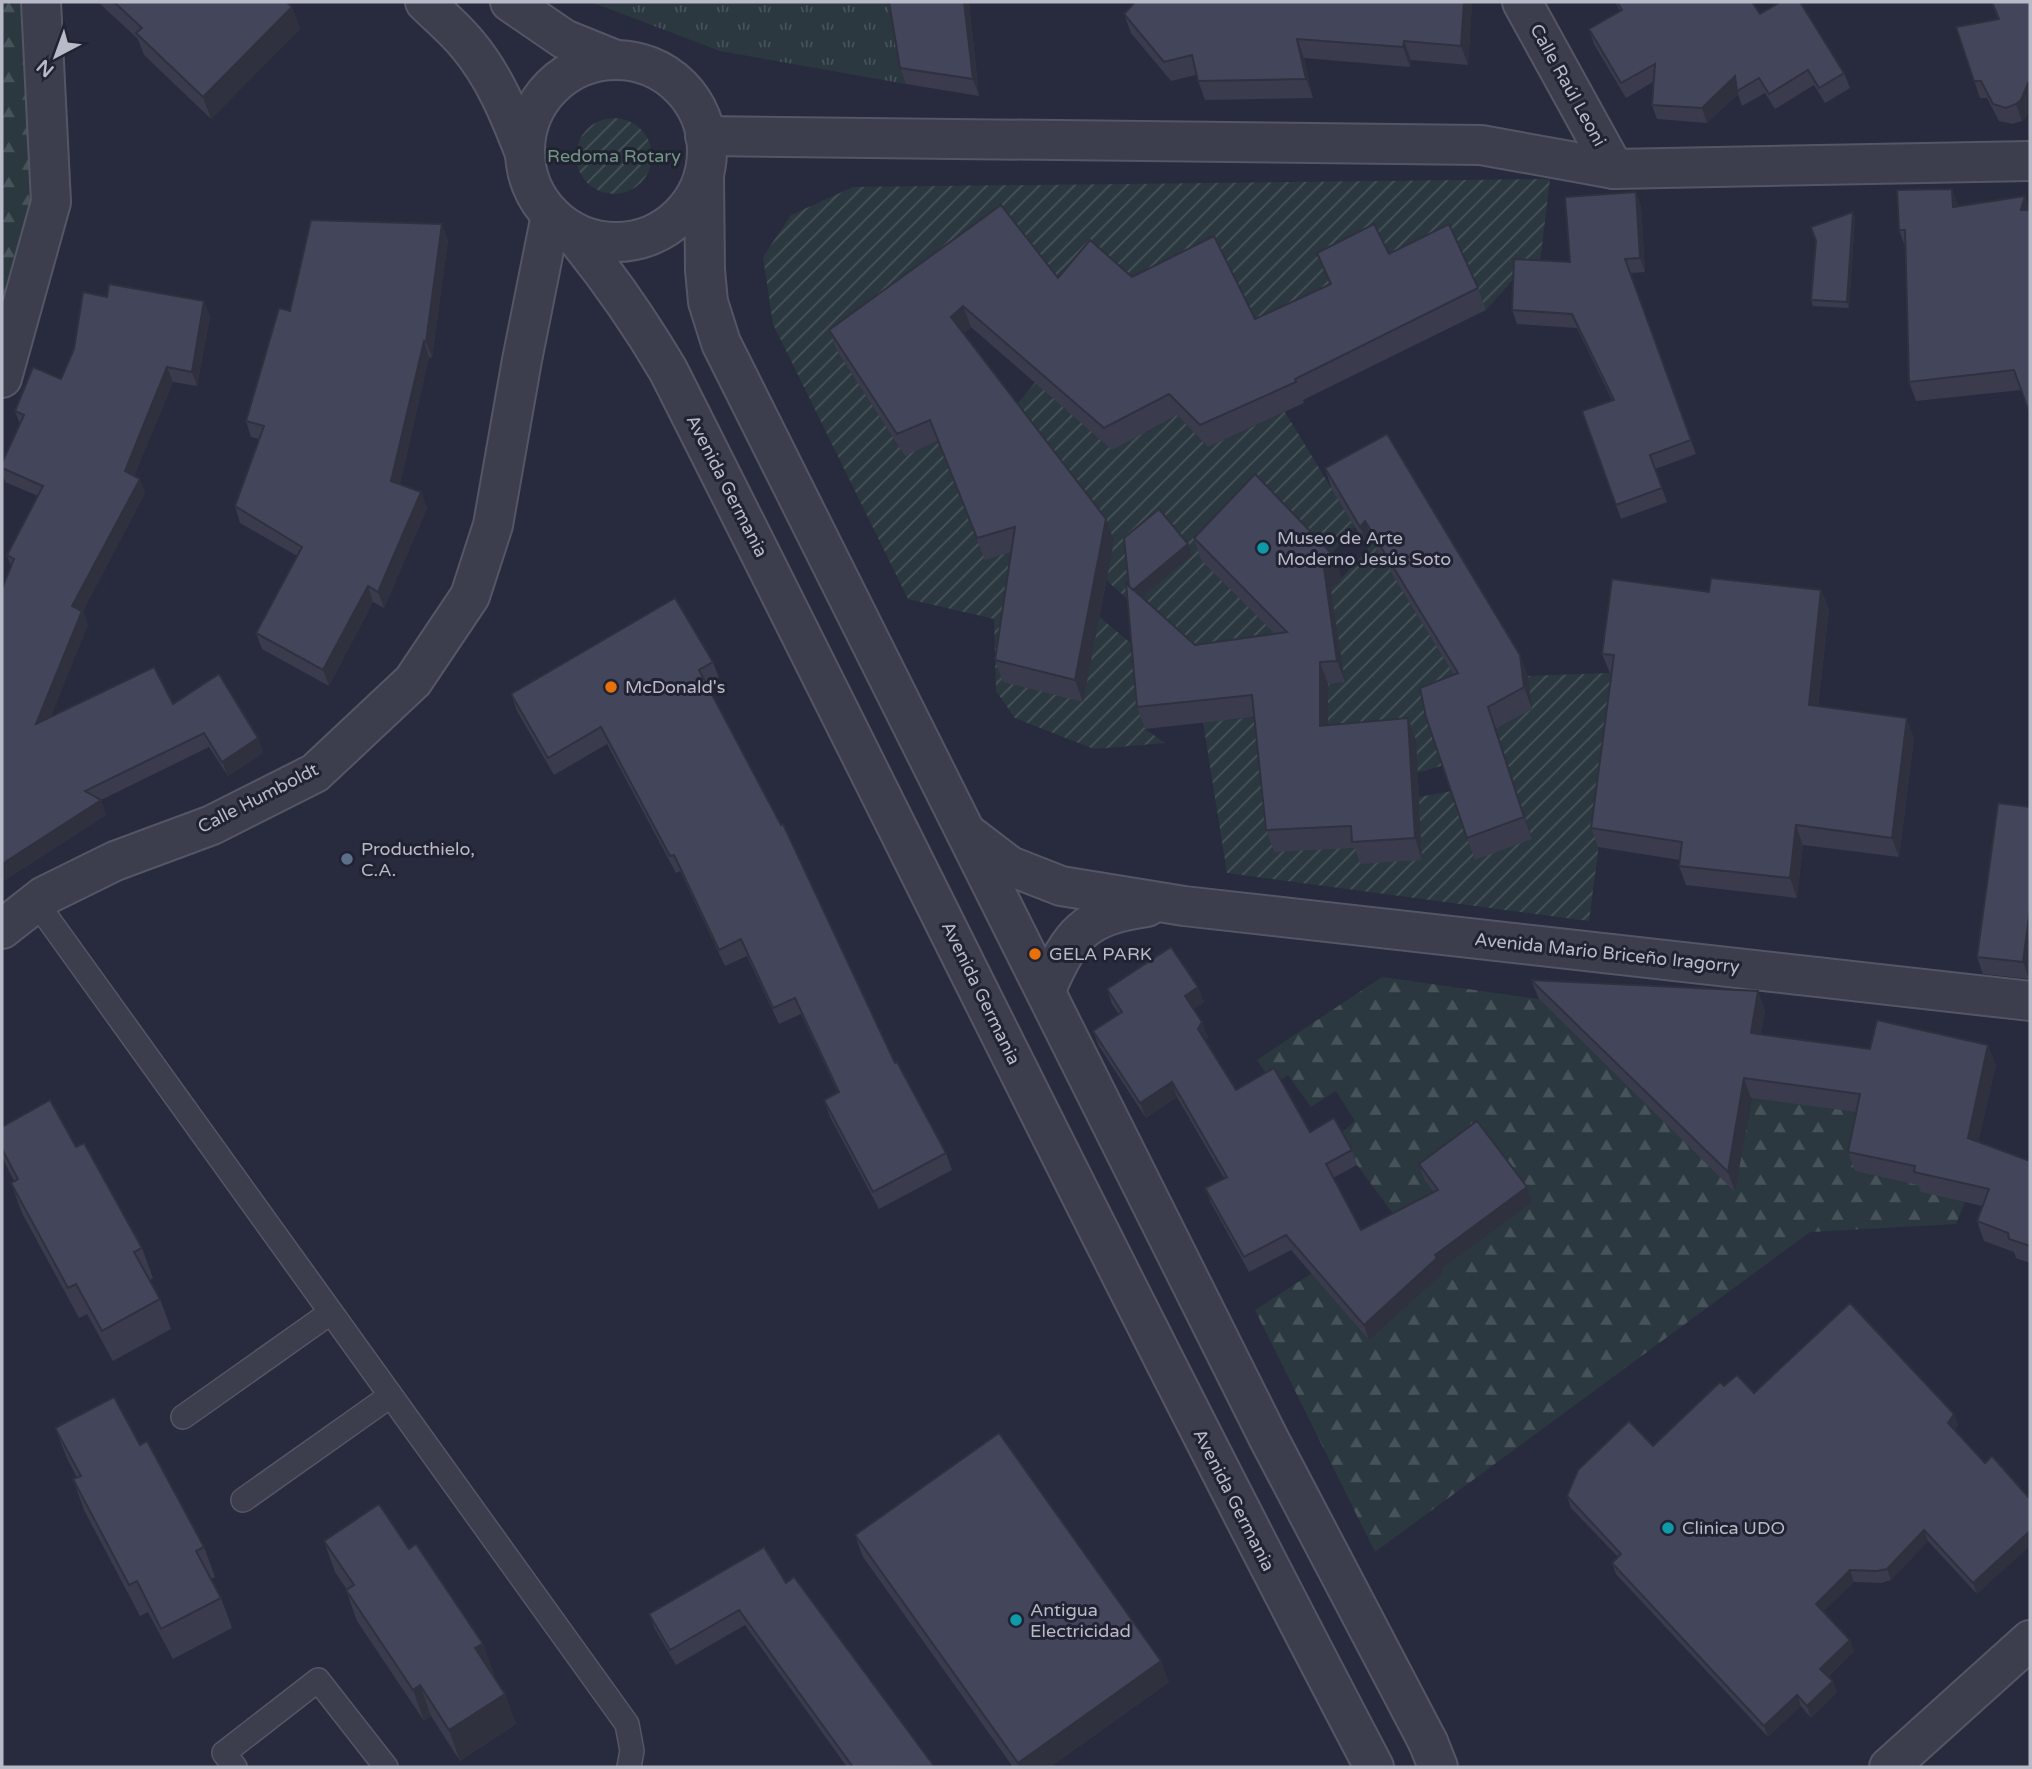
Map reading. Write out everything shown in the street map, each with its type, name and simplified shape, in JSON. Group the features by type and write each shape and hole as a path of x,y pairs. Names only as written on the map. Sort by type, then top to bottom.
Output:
{"street":[{"path":"2,378 51,202 41,2"},
{"path":"425,2 468,45 485,69 504,101 524,151 527,174 537,196 561,222 592,239 615,242 639,239 661,230 680,216 695,197 704,175"},
{"path":"510,2 564,39 616,60"},
{"name":"Calle Raúl Leoni","path":"1522,2 1614,169"},
{"path":"524,151 528,127 537,105 551,86 570,72 592,63 616,60 639,63 661,72 680,87 695,106 705,136 707,152 703,228 708,302 721,343 1269,1439 1433,1755"},
{"path":"705,136 1481,145 1614,169 2030,161"},
{"name":"Calle Humboldt","path":"2,929 36,902 114,861 212,825 315,773 414,681 470,596 493,525 522,360 561,222"},
{"name":"Avenida Germania","path":"561,222 608,276 636,315 668,370 1216,1466 1374,1767"},
{"name":"Avenida Mario Briceño Iragorry","path":"968,834 1010,866 1060,886 1184,906 2030,1001"},
{"name":"Avenida Mario Briceño Iragorry","path":"1046,990 1063,952 1085,927 1113,913 1147,907 1184,906"},
{"path":"1889,1767 2030,1640"}],"lane":[{"path":"36,902 627,1724 632,1752 629,1767"},
{"path":"183,1417 330,1312"},
{"path":"243,1500 390,1396"},
{"path":"234,1767 224,1753 318,1680 386,1767"}],"green space":[{"path":"2,2 27,2 51,202 2,378"},
{"path":"591,2 892,2 906,84 720,51"},
{"name":"Redoma Rotary","path":"614,118 628,121 641,129 649,142 652,156 649,170 641,183 628,191 614,194 600,191 587,183 579,170 576,156 579,142 587,129 600,121"},
{"path":"1550,179 1539,270 1519,273 1486,310 1457,246 1263,340 1066,299 837,351 974,425 1013,409 1073,337 1177,415 1208,447 1285,412 1355,527 1325,561 1315,652 1203,666 1106,580 1108,572 1023,553 1164,671 1145,729 1165,743 1094,749 1015,718 996,691 994,619 908,599 773,324 763,257 791,215 853,187"},
{"path":"1373,543 1483,630 1444,765 1417,773 1416,740 1355,745 1328,760 1325,710 1331,590"},
{"path":"1609,673 1621,675 1589,921 1227,873 1203,722 1260,717 1419,797 1452,791 1532,839 1496,729 1532,709 1528,676"},
{"path":"1382,977 1539,999 1735,1191 1752,1097 1864,1112 1965,1195 1965,1202 1956,1224 1810,1232 1375,1552 1255,1310 1312,1273 1369,1340 1402,1226 1357,1165 1340,1134 1355,1121 1336,1091 1311,1107 1288,1075 1274,1085 1257,1060"}],"building":[{"path":"114,2 287,2 292,7 203,97 136,33 142,28"},
{"path":"889,2 964,2 973,79 900,68"},
{"path":"1135,2 1464,2 1461,46 1404,41 1403,47 1297,39 1306,79 1198,81 1192,55 1164,62 1124,14"},
{"path":"1617,2 1752,2 1760,14 1780,2 1800,2 1844,73 1819,88 1808,70 1769,94 1759,78 1737,91 1735,76 1702,108 1652,105 1655,64 1621,83 1589,29 1622,10"},
{"path":"1992,2 2030,2 2030,83 2021,100 2006,108 1993,104 1981,81 1974,81 1956,27 1999,19"},
{"path":"1952,189 1953,207 2025,196 2021,210 2030,210 2030,414 2014,370 1909,382 1905,230 1899,230 1897,190"},
{"path":"1636,192 1640,258 1625,259 1691,440 1650,455 1662,488 1616,505 1582,411 1614,400 1572,314 1512,310 1514,259 1570,262 1565,197"},
{"path":"1001,205 1058,278 1090,240 1132,277 1214,236 1255,319 1331,284 1317,253 1374,224 1389,254 1449,224 1478,288 1295,379 1296,382 1200,425 1169,394 1104,428 963,306 951,317 1106,519 1075,680 995,660 1015,527 977,538 930,420 897,434 829,330"},
{"path":"1853,212 1847,302 1811,300 1816,241 1811,227"},
{"path":"311,220 442,224 426,342 424,341 391,481 421,492 378,592 368,586 323,670 256,633 302,547 235,506 264,426 246,421 279,308 290,311"},
{"path":"109,284 204,301 192,372 167,367 125,471 140,479 72,606 82,611 36,724 154,667 173,704 219,674 258,738 222,762 204,733 85,791 101,800 2,864 2,589 14,559 7,555 43,486 2,468 2,463 24,415 15,411 33,367 61,379 74,349 83,292 107,297"},
{"path":"1387,434 1520,655 1524,687 1488,707 1524,817 1467,838 1426,717 1420,688 1458,673 1365,521 1360,527 1325,468"},
{"path":"1255,474 1334,556 1324,568 1337,661 1320,662 1320,726 1408,718 1415,838 1352,842 1351,826 1266,830 1252,695 1137,707 1126,583 1195,645 1287,632 1194,538"},
{"path":"1159,509 1188,544 1133,590 1129,586 1124,538"},
{"path":"1711,578 1821,590 1809,705 1907,718 1892,838 1796,825 1790,878 1679,866 1682,842 1591,828 1614,655 1602,654 1612,579 1709,592"},
{"path":"675,598 713,662 699,670 781,825 783,824 895,1063 897,1062 946,1153 873,1192 824,1100 839,1092 795,998 773,1008 741,939 719,950 674,855 670,856 601,727 548,758 511,694"},
{"path":"1998,803 2030,807 2030,909 2023,962 1977,957"},
{"path":"1171,947 1198,987 1185,996 1202,1022 1198,1029 1236,1090 1274,1068 1310,1132 1334,1118 1352,1150 1326,1164 1361,1230 1438,1190 1419,1164 1477,1121 1527,1187 1435,1255 1437,1258 1364,1325 1286,1235 1244,1257 1205,1188 1227,1177 1172,1082 1140,1103 1093,1031 1122,1012 1107,989"},
{"path":"1531,980 1758,991 1751,1033 1870,1049 1877,1020 1988,1045 1968,1138 2030,1161 2030,1246 2009,1239 2008,1233 1977,1221 1989,1189 1914,1172 1915,1166 1848,1152 1860,1094 1744,1078 1728,1172"},
{"path":"50,1100 76,1147 84,1143 142,1248 134,1252 160,1299 102,1331 76,1284 68,1288 11,1183 18,1179 2,1149 2,1127"},
{"name":"Clinica UDO","path":"1850,1303 1954,1414 1948,1423 1985,1463 1992,1456 2030,1499 2030,1531 1973,1583 1924,1530 1887,1569 1850,1570 1816,1604 1850,1640 1820,1669 1833,1681 1807,1706 1797,1695 1764,1726 1612,1563 1621,1554 1567,1496 1578,1470 1629,1421 1653,1446 1720,1382 1724,1386 1737,1375 1754,1393"},
{"path":"114,1397 140,1445 147,1441 204,1547 196,1551 221,1598 161,1629 137,1581 129,1585 73,1479 81,1476 55,1428"},
{"name":"Antigua Electricidad","path":"999,1433 1161,1661 1018,1763 855,1535"},
{"path":"379,1504 409,1549 416,1544 483,1644 475,1648 505,1694 449,1730 420,1685 413,1690 346,1590 354,1585 324,1541"},
{"path":"764,1547 786,1583 794,1577 934,1766 853,1767 739,1610 670,1650 649,1614"}],"place":[{"name":"Museo de Arte Moderno Jesús Soto","path":"1263,548"},
{"name":"McDonald's","path":"611,687"},
{"name":"Producthielo, C.A.","path":"347,859"},
{"name":"GELA PARK","path":"1035,954"},
{"name":"Clinica UDO","path":"1668,1528"},
{"name":"Antigua Electricidad","path":"1016,1620"}]}
